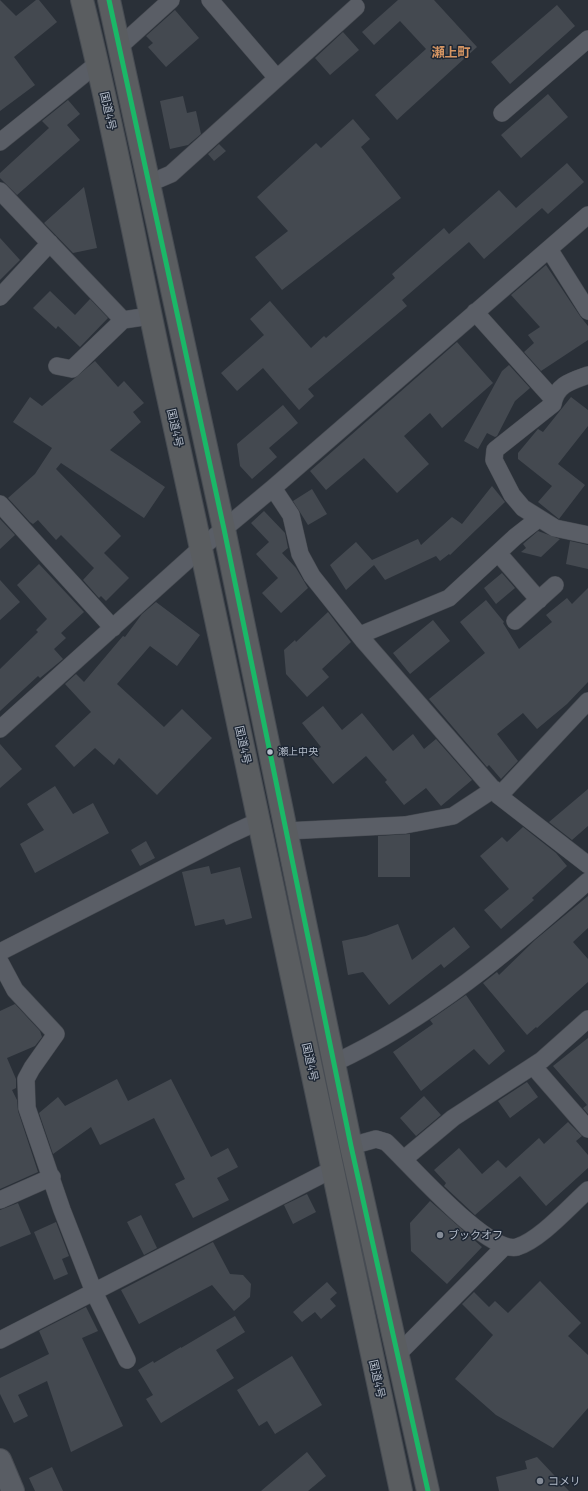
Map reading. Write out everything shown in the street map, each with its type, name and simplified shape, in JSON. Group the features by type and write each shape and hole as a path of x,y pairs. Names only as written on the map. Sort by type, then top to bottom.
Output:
{"highway":[{"name":"国道4号","path":"82,0 98,63 150,316 201,548 401,1491"},
{"path":"109,0 224,529 351,1146 428,1491"}],"main road":[{"path":"0,1460 12,1491"}],"street":[{"path":"119,47 171,0"},
{"path":"210,0 277,78"},
{"path":"150,183 171,174 356,7"},
{"path":"502,113 588,39"},
{"path":"0,142 98,63"},
{"path":"0,191 123,320"},
{"path":"0,729 201,548 273,488 588,215"},
{"path":"0,297 50,243"},
{"path":"549,249 588,311"},
{"path":"475,312 554,400"},
{"path":"57,366 72,370 123,320 150,316"},
{"path":"588,375 574,380 559,389 555,393 553,404 495,450 494,460 512,495 523,508 538,519 555,528 588,535"},
{"path":"273,488 291,515 300,554 312,576 360,635 497,792 588,866"},
{"path":"0,504 113,628"},
{"path":"360,635 449,598 538,519"},
{"path":"498,553 539,600"},
{"path":"515,621 555,585"},
{"path":"286,831 405,825 453,816 497,792 586,708"},
{"path":"0,952 232,834 259,822"},
{"path":"334,1064 371,1046 439,1003 500,958 588,881"},
{"path":"0,962 15,990 56,1034 26,1079 27,1108 52,1177 62,1210 94,1292 127,1360"},
{"path":"404,1159 453,1118 533,1066 588,1019"},
{"path":"533,1066 588,1128"},
{"path":"351,1146 367,1141 376,1140 386,1142 459,1215 505,1246 515,1247 531,1241 588,1190"},
{"path":"0,1340 333,1168"},
{"path":"0,1200 52,1177"},
{"path":"397,1355 505,1246"}],"building":[{"path":"0,0 16,16 36,0 39,0 57,22 14,57 35,85 0,111"},
{"path":"398,0 434,0 477,47 397,120 375,95 426,49 400,21 374,45 362,32"},
{"path":"557,5 575,26 510,84 491,62"},
{"path":"175,10 199,38 166,67 148,47 153,43 146,36"},
{"path":"343,32 359,50 330,75 315,58"},
{"path":"548,94 568,117 521,158 501,135"},
{"path":"183,96 187,113 196,111 201,134 188,145 170,149 160,101"},
{"path":"68,100 80,114 67,125 80,140 17,195 0,178 0,173 49,128 42,121"},
{"path":"353,119 370,139 361,147 401,198 282,290 255,257 288,231 257,197 316,143 321,148"},
{"path":"219,144 226,151 214,161 208,154"},
{"path":"567,163 584,182 548,214 542,208 484,259 469,242 402,300 407,306 308,389 314,396 299,410 263,368 237,391 221,373 264,335 250,319 270,301 311,348 324,336 326,338 395,278 392,274 444,228 449,234 499,190 516,208"},
{"path":"84,187 97,248 73,253 44,223"},
{"path":"0,238 20,260 0,280"},
{"path":"546,265 588,326 588,340 541,371 524,352 534,343 528,335 540,327 511,295"},
{"path":"50,291 75,315 90,299 108,318 80,347 58,326 56,329 33,308"},
{"path":"457,342 493,383 442,428 430,413 404,436 429,464 397,493 364,458 326,490 310,471"},
{"path":"95,361 118,387 124,381 144,403 133,412 141,422 110,450 165,487 144,518 61,463 56,469 121,536 104,553 129,578 106,601 101,596 99,598 83,580 94,568 61,535 56,540 38,520 33,524 30,522 8,498 35,474 52,448 13,422 30,397 42,406"},
{"path":"509,365 530,388 515,401 497,436 495,437 487,433 478,449 464,441 502,371"},
{"path":"571,397 588,410 588,426 558,464 585,485 559,519 538,502 552,486 518,459 518,453 538,429 543,432"},
{"path":"283,405 298,423 269,448 277,457 252,479 240,466 237,444"},
{"path":"492,486 505,502 450,555 449,554 440,561 436,556 385,580 374,565 346,590 330,565 356,542 372,560 418,539 421,545 452,517 462,524"},
{"path":"312,489 327,514 308,525 293,501"},
{"path":"264,511 285,533 288,548 282,553 296,568 308,588 281,613 262,593 278,578 256,554 269,542 251,523"},
{"path":"0,519 15,535 0,549"},
{"path":"538,531 560,539 541,557 521,552 526,548 523,544"},
{"path":"570,541 588,545 588,569 566,564"},
{"path":"39,564 84,612 61,633 66,638 54,649 63,659 40,678 38,676 0,711 0,669 38,632 36,630 47,619 17,585"},
{"path":"502,573 515,588 496,604 484,588"},
{"path":"0,580 20,602 0,620"},
{"path":"588,588 588,682 567,704 537,729 523,713 497,734 518,761 501,779 489,765 487,767 429,699 485,653 460,622 486,600 504,622 503,623 519,649 552,622 546,615 567,598 572,604"},
{"path":"156,602 200,635 177,666 150,646 117,684 164,727 182,709 212,738 157,795 119,758 114,765 95,748 74,767 55,746 91,712 65,684 76,674 84,682 123,636 125,637 142,614"},
{"path":"328,612 351,642 322,669 329,677 307,697 286,674 284,650 295,640 296,642"},
{"path":"433,620 450,641 410,674 393,653"},
{"path":"323,706 342,730 362,713 393,751 413,734 424,749 436,739 472,780 441,806 426,788 404,805 385,782 387,780 366,756 333,784 310,756 321,747 302,723"},
{"path":"0,744 22,769 0,788"},
{"path":"55,786 73,814 93,803 109,833 35,873 20,844 44,830 27,804"},
{"path":"588,789 588,826 572,840 549,822"},
{"path":"523,827 556,853 567,866 532,898 534,900 501,929 484,910 509,889 480,856 502,837 507,842"},
{"path":"410,834 410,877 378,877 378,836"},
{"path":"146,841 155,858 140,866 131,850"},
{"path":"209,866 211,874 240,867 252,918 226,925 224,919 195,926 182,872"},
{"path":"588,896 588,928 573,942 588,959 588,982 537,1028 536,1027 527,1035 483,983 497,972 499,975 535,940"},
{"path":"398,924 412,960 454,927 470,947 444,968 441,964 389,1005 363,972 348,975 342,941 366,936"},
{"path":"466,995 505,1051 489,1065 474,1049 421,1091 393,1052 433,1024 430,1020"},
{"path":"15,1004 40,1031 42,1037 35,1046 7,1058 16,1079 16,1088 12,1090 17,1100 18,1111 38,1172 0,1189 0,1011"},
{"path":"588,1038 588,1114 583,1108 587,1105 553,1066"},
{"path":"117,1079 128,1101 171,1079 211,1157 228,1148 238,1167 217,1178 229,1200 193,1218 175,1184 185,1179 154,1118 100,1145 91,1127 53,1154 39,1113 58,1097 65,1106"},
{"path":"527,1082 538,1097 510,1118 498,1101"},
{"path":"424,1096 441,1115 416,1136 400,1118"},
{"path":"568,1122 582,1136 576,1141 588,1155 588,1168 546,1206 520,1176 475,1215 444,1186 446,1183 434,1170 459,1148 482,1174 498,1160 506,1168 539,1138 544,1144"},
{"path":"307,1194 316,1212 293,1224 284,1205"},
{"name":"ブックオフ","path":"430,1201 482,1247 447,1284 411,1251 410,1223"},
{"path":"18,1203 31,1234 0,1247 0,1210"},
{"path":"141,1215 157,1248 144,1255 127,1222"},
{"path":"56,1222 69,1256 62,1259 68,1274 54,1280 34,1232"},
{"path":"213,1242 230,1274 243,1275 251,1284 250,1297 234,1311 212,1285 139,1324 121,1290"},
{"path":"540,1281 581,1323 568,1336 588,1355 588,1408 553,1448 496,1415 455,1379 493,1335 462,1304 474,1292 489,1307 495,1301 508,1313"},
{"path":"327,1282 337,1293 330,1299 336,1306 321,1319 315,1312 302,1322 293,1312"},
{"path":"86,1307 98,1331 82,1338 123,1426 71,1452 47,1381 18,1395 28,1416 14,1423 0,1394 0,1378 49,1354 39,1331"},
{"path":"235,1316 245,1332 216,1350 234,1378 161,1423 146,1399 153,1395 138,1370 181,1348"},
{"path":"292,1356 322,1405 275,1434 267,1421 259,1426 237,1390"},
{"path":"307,1452 326,1476 308,1491 261,1491"},
{"name":"コメリ","path":"537,1457 569,1491 499,1491 496,1477 527,1469 525,1461"},
{"path":"52,1467 63,1491 35,1491 29,1478"}],"transit line":[{"path":"109,0 224,529 351,1146 428,1491"}],"place":[{"name":"瀬上中央","path":"270,752"},
{"name":"ブックオフ","path":"440,1235"},
{"name":"コメリ","path":"540,1481"}],"district":[{"name":"瀬上町","path":"451,53"}]}
